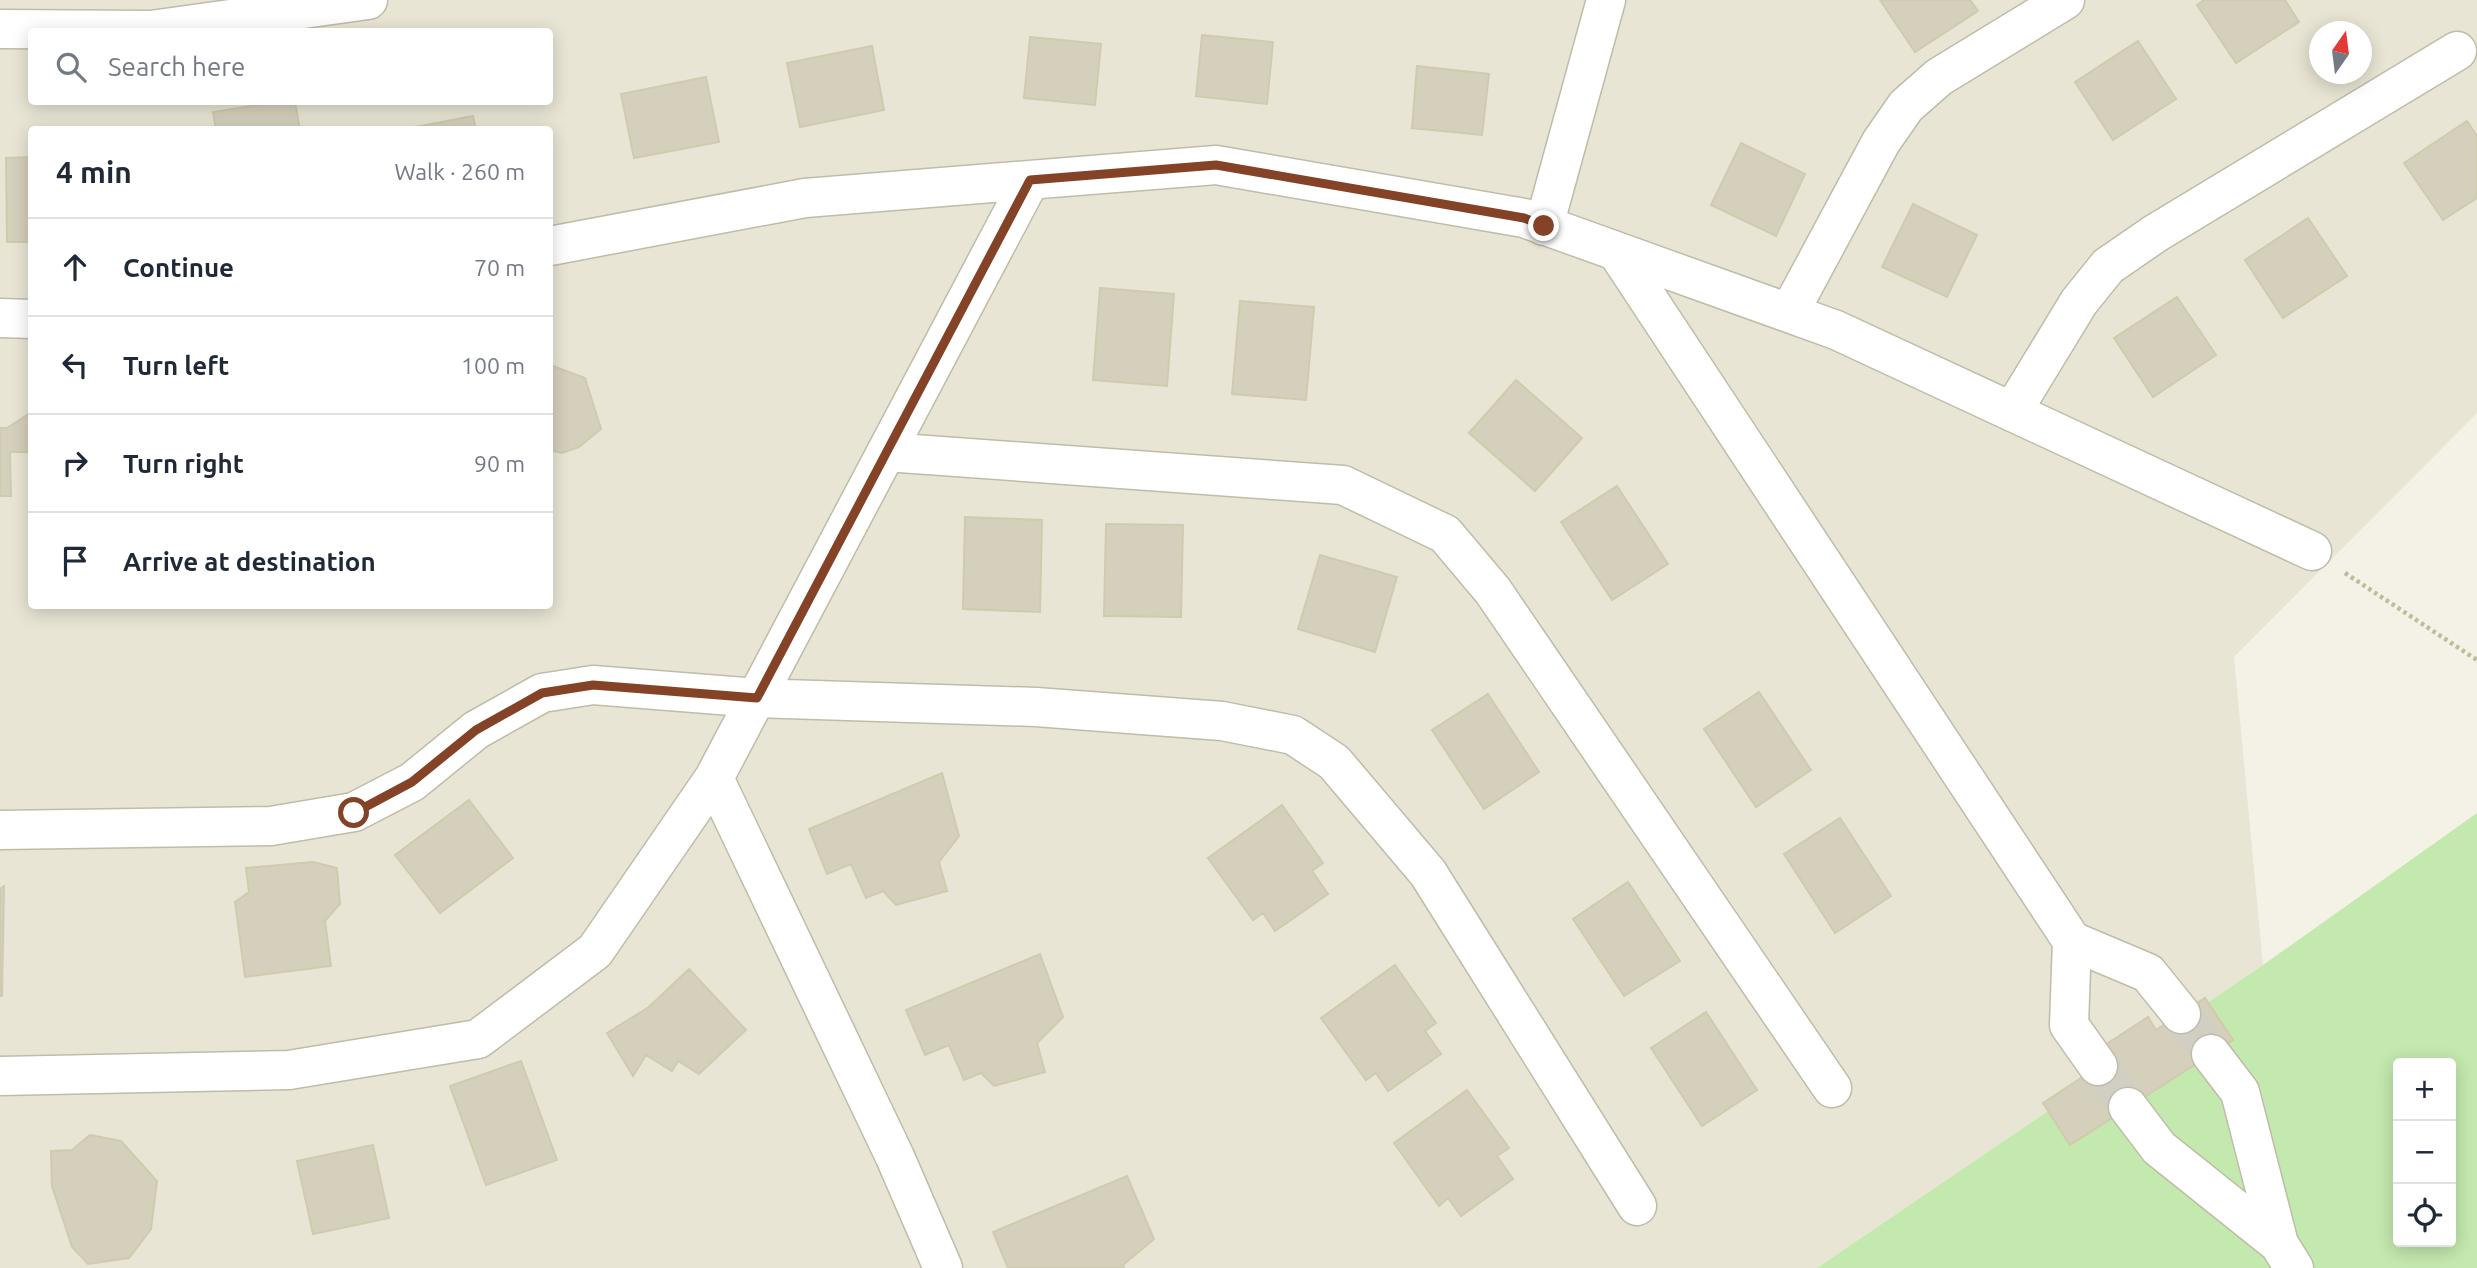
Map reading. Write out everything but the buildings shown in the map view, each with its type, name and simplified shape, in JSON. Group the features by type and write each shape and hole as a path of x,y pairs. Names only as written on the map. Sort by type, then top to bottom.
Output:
{"street":[{"path":"159,28 230,10 368,0"},
{"path":"1544,226 1606,0"},
{"path":"1789,313 1881,142 1906,106 1939,77 2065,0"},
{"path":"0,29 28,29"},
{"path":"2012,412 2079,302 2108,266 2156,233 2457,51"},
{"path":"553,245 804,198 1216,165 1524,218 1836,330 2312,551"},
{"path":"0,1076 289,1070 478,1039 595,951 714,778 1030,180"},
{"path":"1617,252 2072,941 2147,973 2180,1014"},
{"path":"0,318 28,318"},
{"path":"886,452 1343,485 1445,534 1493,591 1832,1088"},
{"path":"0,830 271,826 354,813 412,782 476,730 542,693 593,685 757,698 1049,708 1222,721 1293,735 1335,762 1429,873 1637,1206"},
{"path":"714,778 895,1157 943,1268"},
{"path":"2072,941 2069,1025 2098,1066"},
{"path":"2211,1054 2239,1092 2286,1256"},
{"path":"2128,1107 2159,1149 2286,1256"}],"path":[{"path":"2312,551 2477,660"}],"shaded area":[{"path":"0,0 2477,0 2477,413 2234,657 2263,965 1817,1268 0,1268"}],"green space":[{"path":"2477,813 2477,1268 1817,1268 2263,965"}],"tunnel":[{"path":"2181,1014 2211,1054"},
{"path":"2098,1066 2128,1107"}],"route":[{"path":"354,813 412,782 476,730 542,693 593,685 757,698 1030,180 1216,165 1524,218 1544,226"}]}
